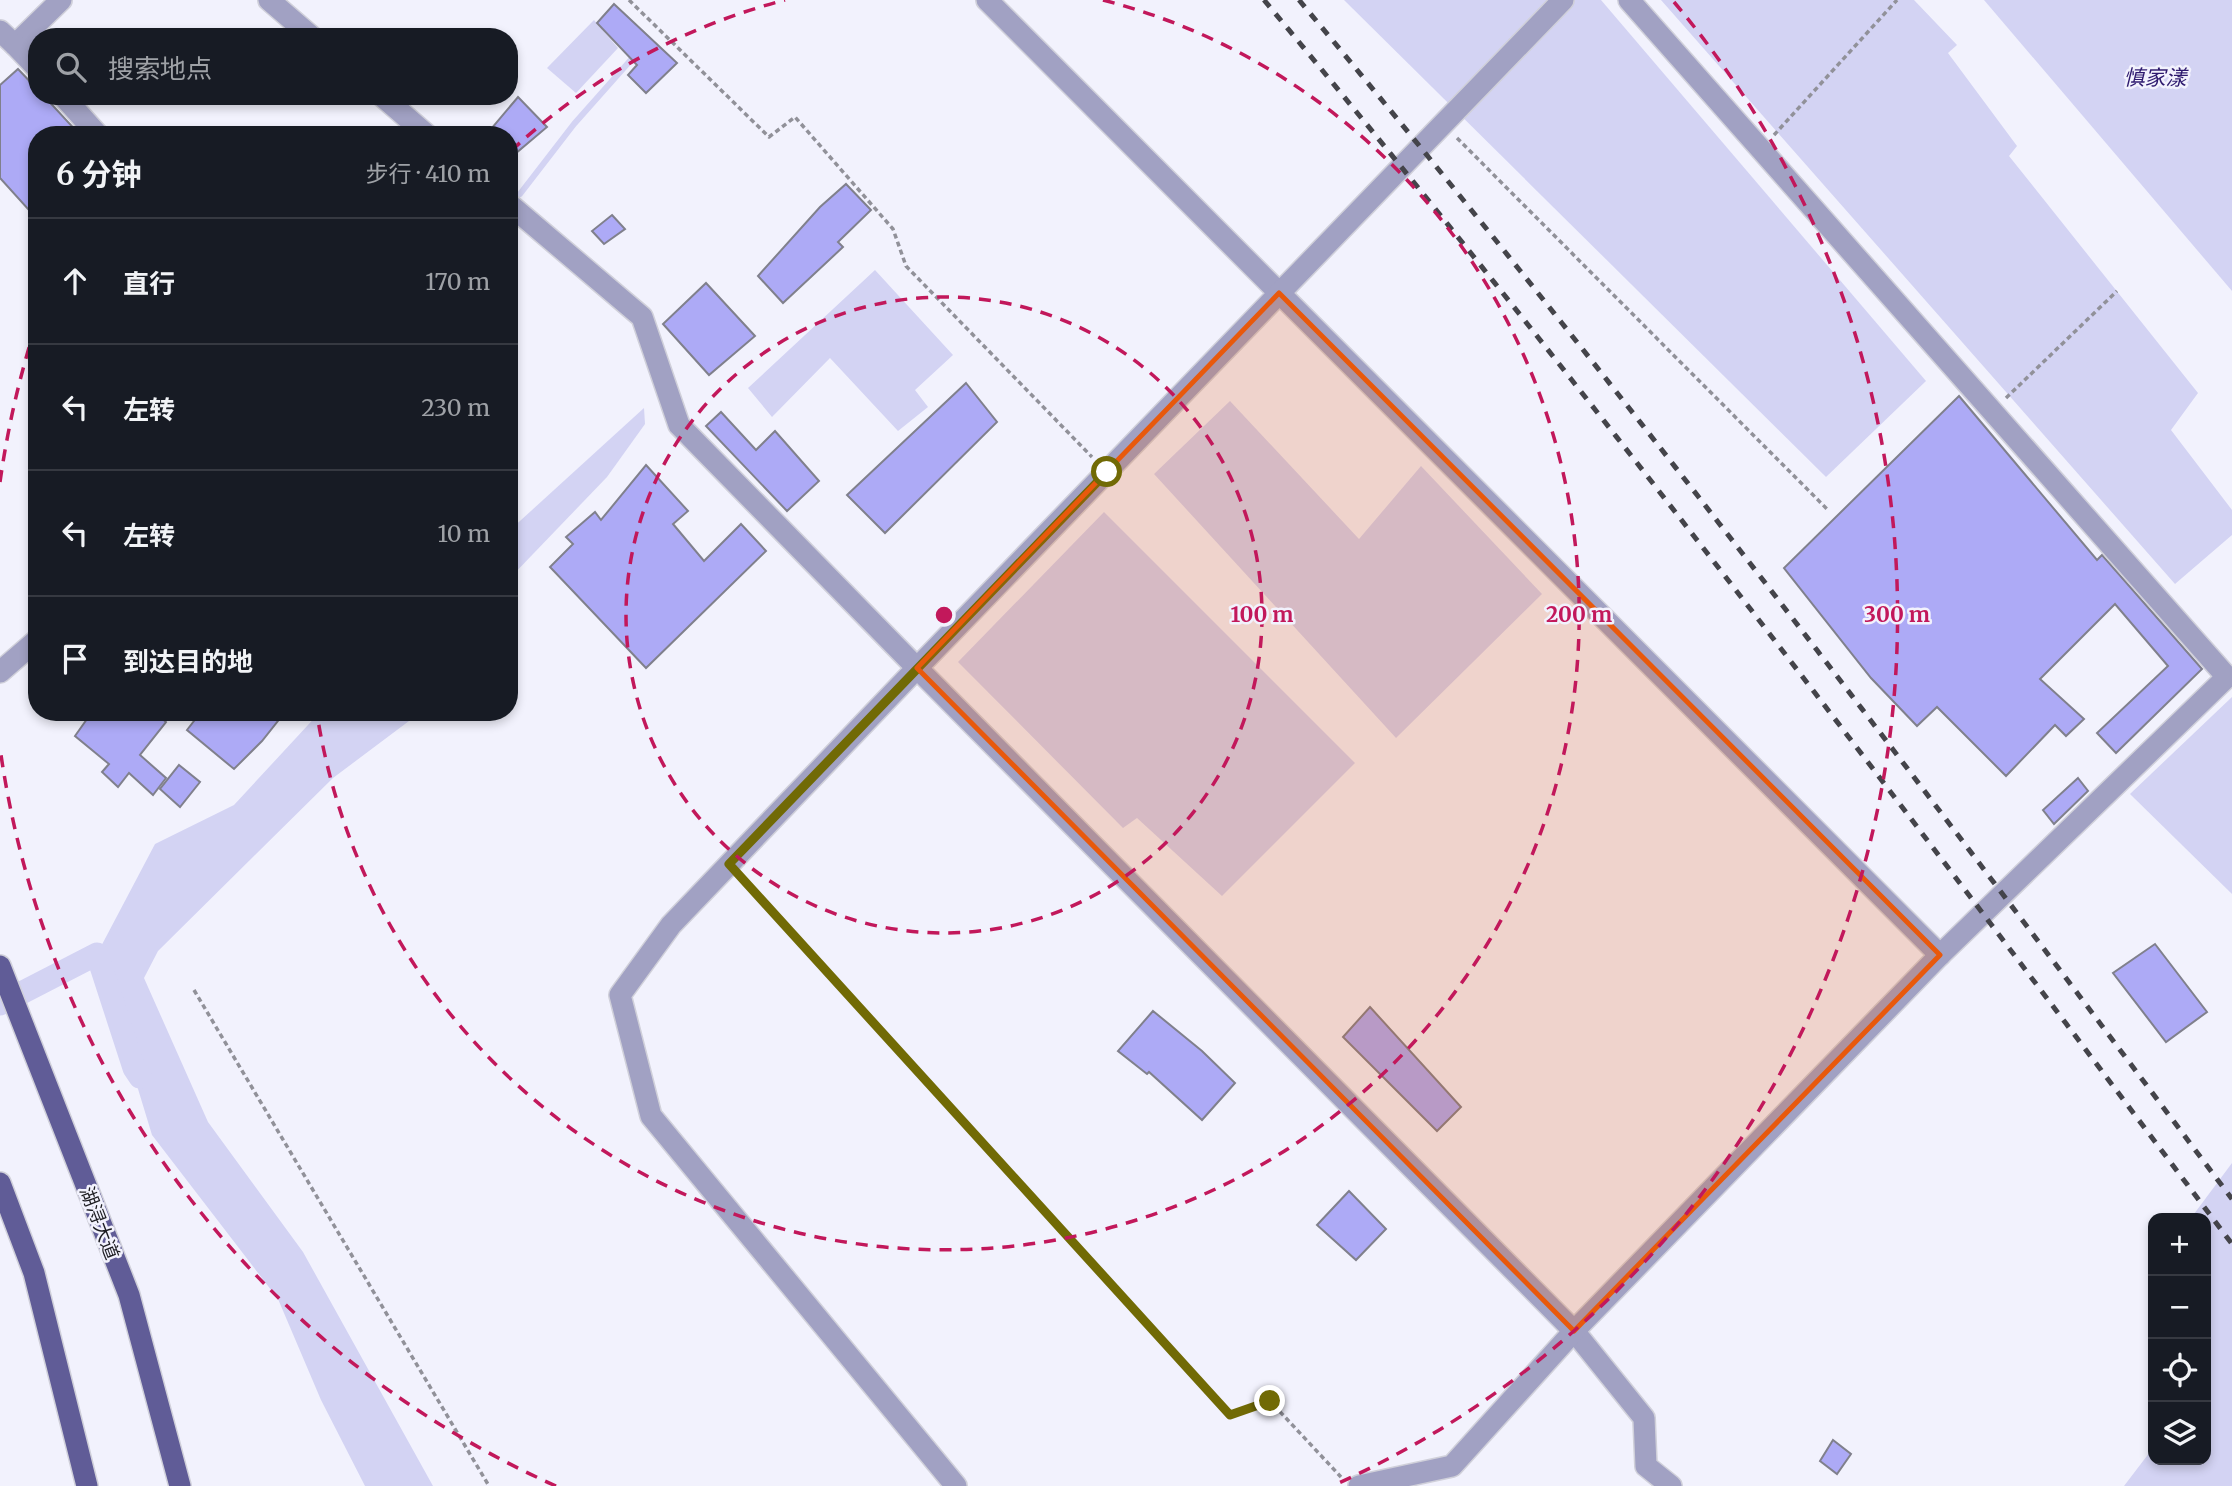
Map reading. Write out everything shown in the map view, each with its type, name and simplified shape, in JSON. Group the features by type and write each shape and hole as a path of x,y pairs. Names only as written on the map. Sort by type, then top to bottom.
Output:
{"main road":[{"name":"湖浔大道","path":"0,966 129,1296 180,1486"},
{"path":"0,1183 34,1273 88,1486"}],"street":[{"path":"28,59 8,38 61,0"},
{"path":"269,0 302,28"},
{"path":"986,0 1940,955"},
{"path":"956,1486 651,1116 620,995 671,925 1563,0"},
{"path":"1359,1486 1452,1466 1574,1331 1940,955 2227,677 1629,0"},
{"path":"71,105 90,126"},
{"path":"392,105 417,126"},
{"path":"518,212 642,317 679,425 1574,1331 1644,1418 1646,1466 1671,1486"},
{"path":"0,672 28,648"}],"path":[{"path":"629,0 769,137 795,117 893,229 906,266 1107,472"},
{"path":"1761,150 1897,0"},
{"path":"1443,124 1829,511"},
{"path":"1992,412 2117,291"},
{"path":"729,864 1230,1415 1270,1401 1349,1486"},
{"path":"194,990 489,1486"}],"highlighted area":[{"path":"1279,293 1940,955 1574,1331 917,668"}],"water":[{"path":"1344,0 1601,0 1926,381 1826,477"},
{"path":"1661,0 1914,0 1957,45 1948,53 2017,146 2009,156 2198,393 2171,430 2232,510 2232,535 2175,584"},
{"name":"慎家漾","path":"1984,0 2232,0 2232,291"},
{"path":"594,20 618,48 576,93 547,68"},
{"path":"875,270 953,355 915,390 928,407 898,431 830,358 772,417 748,388"},
{"path":"1230,401 1359,539 1421,466 1542,594 1396,738 1154,474"},
{"path":"644,408 645,424 607,477 518,570 518,523"},
{"path":"1104,512 1355,763 1222,896 1137,818 1123,828 958,662"},
{"path":"2232,697 2232,894 2130,794"},
{"path":"312,721 409,721 333,778 158,951 144,978 208,1122 303,1252 433,1486 365,1486 321,1400 278,1299 152,1135 97,954 155,844 234,805"},
{"path":"2232,1163 2232,1486 2124,1486 2148,1455 2148,1465 2211,1465 2211,1213 2195,1213"}],"building":[{"path":"614,4 677,63 646,93 628,75 637,65 597,23"},
{"path":"18,69 28,80 28,105 52,105 72,126 28,126 28,209 0,178 0,85"},
{"path":"518,97 547,127 518,151 518,126 494,126 511,105 518,105"},
{"path":"846,184 871,210 838,242 843,247 783,303 758,276 820,207"},
{"path":"612,215 625,229 604,244 592,231"},
{"path":"706,283 755,336 709,375 663,324"},
{"path":"966,383 997,422 885,533 847,495"},
{"path":"1959,396 2097,560 2102,555 2202,669 2116,753 2097,733 2168,666 2115,604 2040,679 2084,719 2066,736 2055,725 2006,776 1937,707 1917,726 1871,678 1784,568"},
{"path":"721,412 756,450 775,431 819,481 787,511 706,426"},
{"path":"646,465 688,511 673,524 704,561 741,524 766,551 646,668 550,567 573,544 566,537 595,512 601,520"},
{"path":"86,721 165,721 140,755 166,778 153,795 129,773 118,787 102,772 109,764 75,736"},
{"path":"194,721 278,721 234,769 187,730"},
{"path":"179,765 200,782 180,807 160,789"},
{"path":"2078,778 2088,791 2054,824 2043,810"},
{"path":"2155,944 2207,1012 2166,1042 2113,973"},
{"path":"1370,1007 1461,1107 1437,1131 1343,1037"},
{"path":"1153,1011 1202,1051 1235,1083 1202,1120 1149,1072 1147,1074 1118,1051"},
{"path":"1349,1191 1386,1229 1356,1260 1317,1225"},
{"path":"1833,1440 1851,1454 1837,1474 1820,1461"}],"waterway":[{"path":"520,194 574,124 637,53"},
{"path":"0,1004 97,954 134,1068 140,1077"}],"railway":[{"path":"1264,0 1513,305 1635,460 2232,1244"},
{"path":"1299,0 1539,294 1657,444 1889,744 2232,1199"}],"route":[{"path":"1107,472 729,864 1230,1415 1270,1401"}]}
